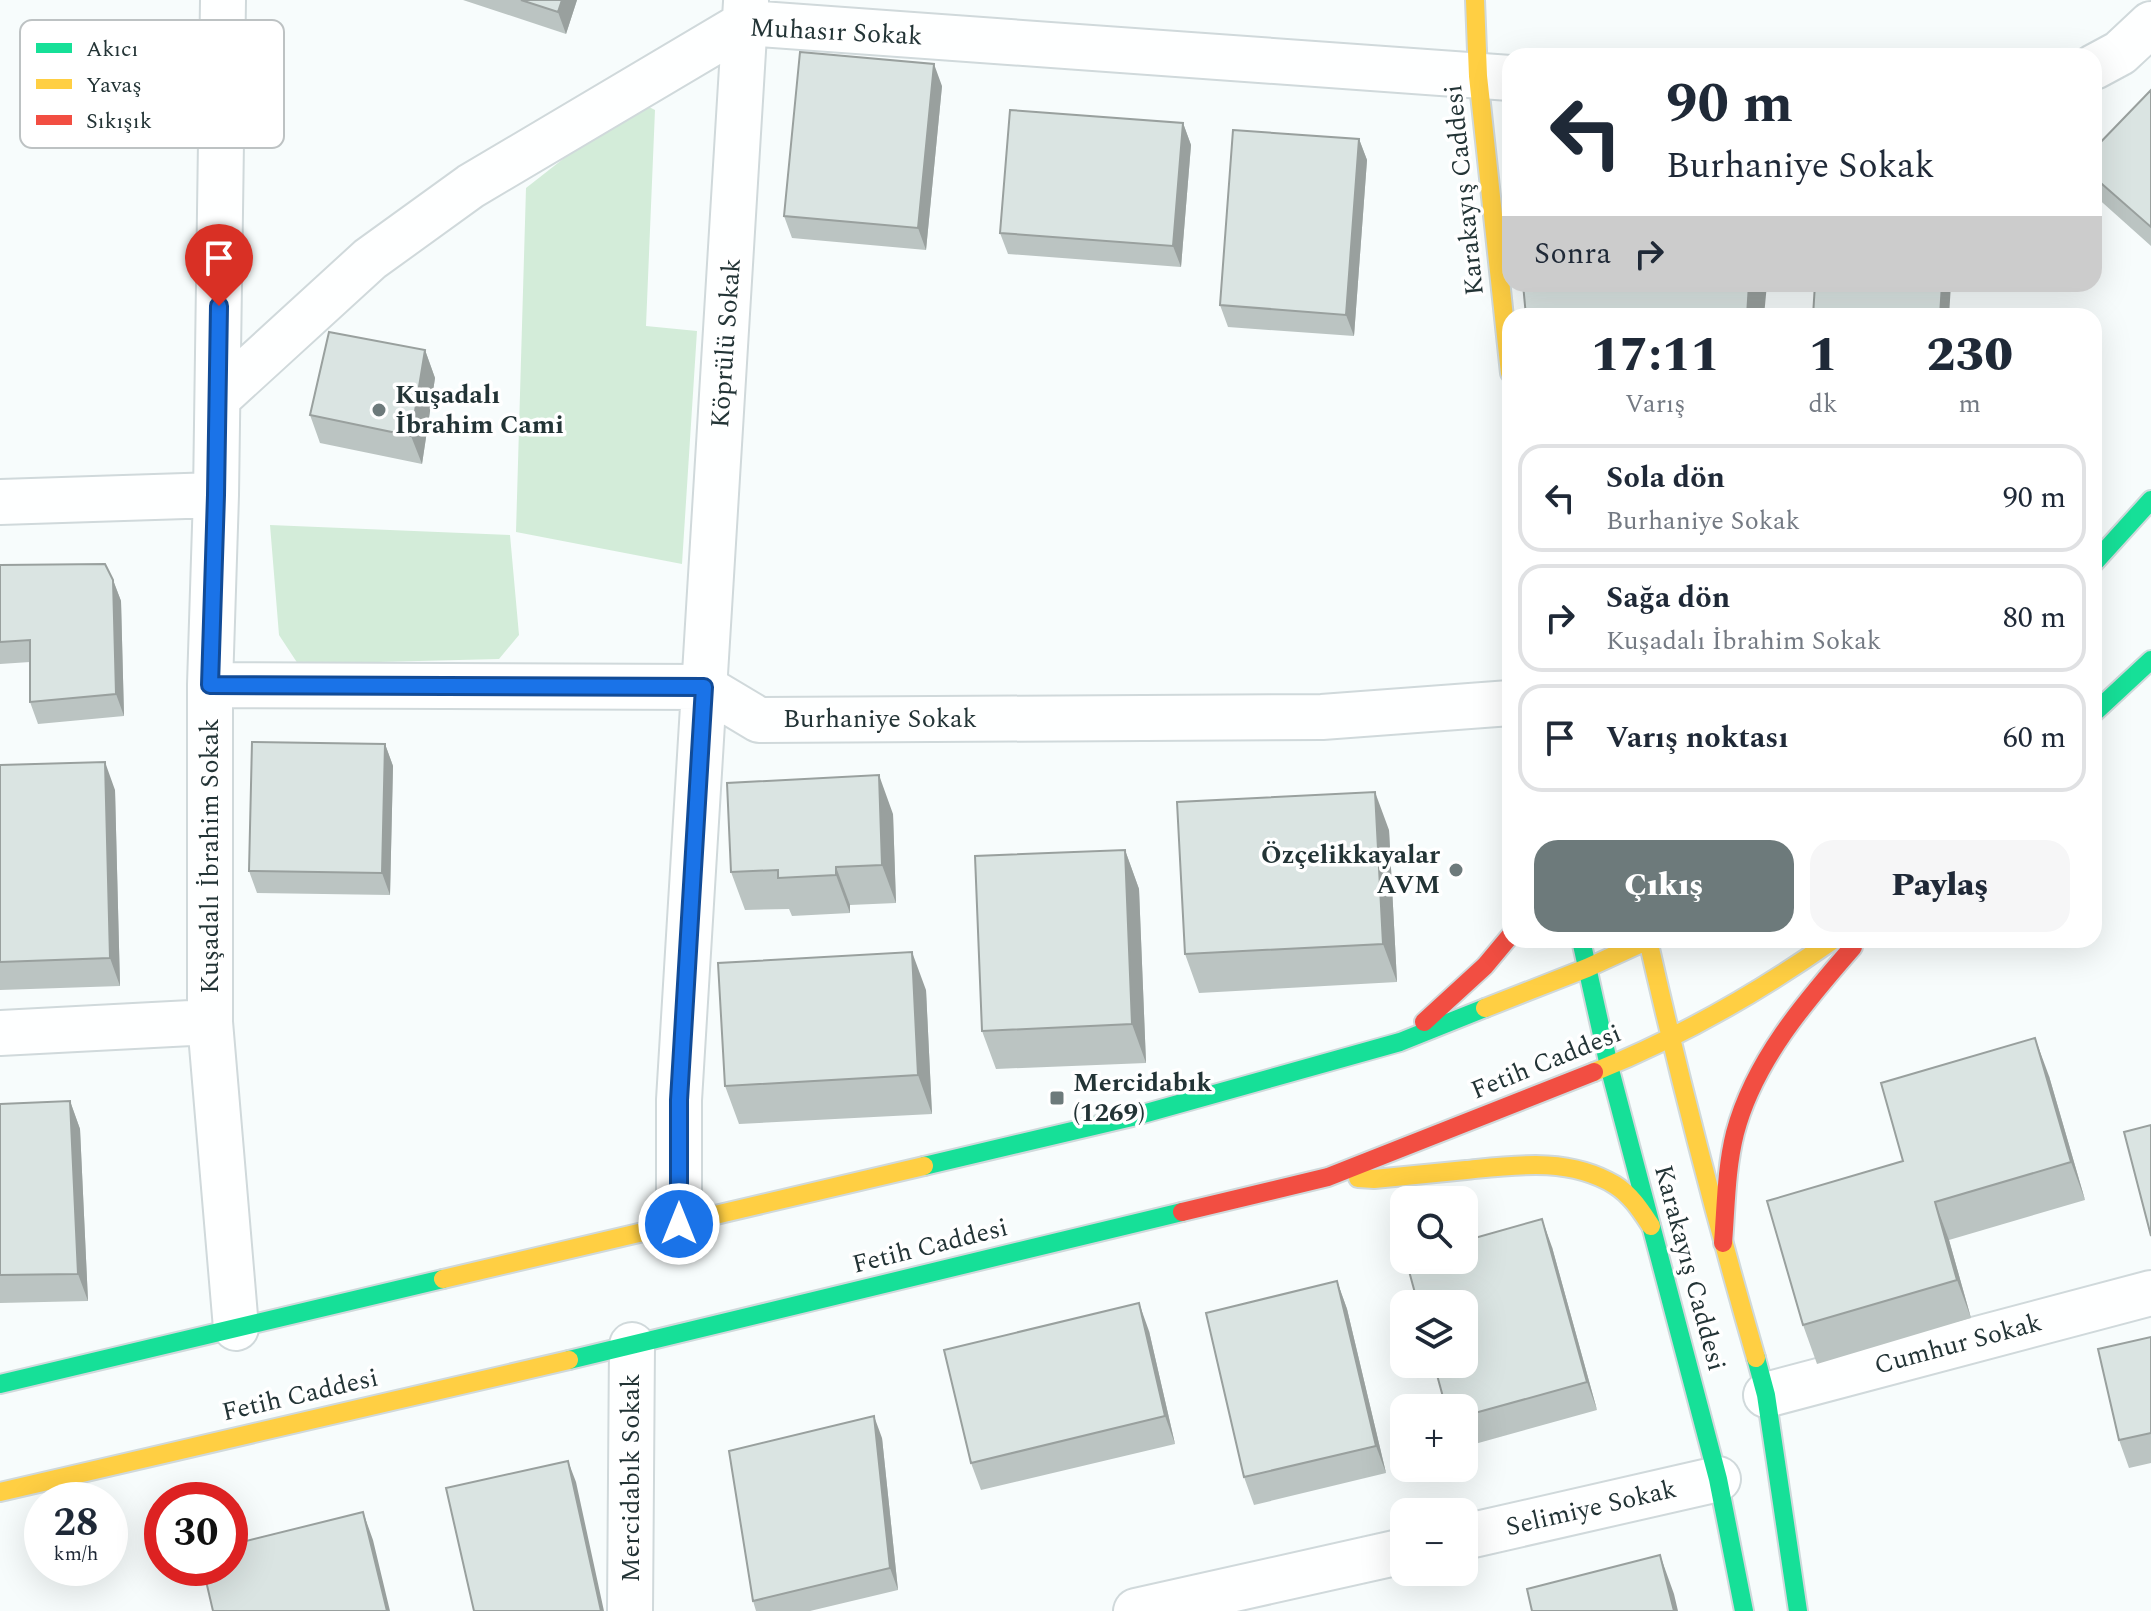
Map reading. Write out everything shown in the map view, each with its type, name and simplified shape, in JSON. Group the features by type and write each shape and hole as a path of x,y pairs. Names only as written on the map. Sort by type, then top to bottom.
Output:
{"main road":[{"name":"Karakayış Caddesi","path":"1475,0 1494,77 1502,225"},
{"path":"2102,554 2151,500"},
{"path":"2102,706 2151,660"},
{"path":"1400,1042 1477,974 1502,945"},
{"name":"Karakayış Caddesi","path":"1583,948 1609,1066 1718,1479 1744,1611"},
{"path":"0,1384 1132,1117 1400,1042 1631,948"},
{"name":"Karakayış Caddesi","path":"1650,948 1723,1243 1766,1395 1798,1611"},
{"name":"Fetih Caddesi","path":"0,1492 632,1345 1328,1177 1609,1066 1670,1038 1729,1007 1822,948"},
{"path":"1723,1243 1729,1162 1744,1105 1767,1059 1795,1015 1852,948"},
{"path":"1328,1177 1374,1179 1516,1165 1574,1168 1616,1185 1633,1200 1651,1226"}],"street":[{"name":"Kuşadalı İbrahim Sokak","path":"223,0 223,20"},
{"name":"Muhasır Sokak","path":"218,398 370,259 471,186 746,11 1494,77"},
{"name":"Köprülü Sokak","path":"679,1224 679,1100 746,11"},
{"path":"2102,63 2120,53 2151,24"},
{"name":"Kuşadalı İbrahim Sokak","path":"221,148 210,685 210,1022 236,1328"},
{"path":"0,502 216,495"},
{"path":"210,685 704,687"},
{"name":"Burhaniye Sokak","path":"704,687 759,720 1322,717 1502,704"},
{"path":"0,1033 210,1022"},
{"name":"Cumhur Sokak","path":"1766,1395 2151,1293"},
{"name":"Mercidabık Sokak","path":"630,1611 632,1345"},
{"name":"Selimiye Sokak","path":"1478,1534 1718,1479"},
{"path":"1159,1609 1390,1554"}],"green space":[{"path":"637,101 655,110 646,326 697,331 682,564 516,532 526,188"},
{"path":"270,525 510,535 519,635 499,659 298,664 279,635"}],"building":[{"path":"521,0 562,0 558,12"},
{"path":"800,52 934,64 918,228 784,216"},
{"path":"2151,90 2151,227 2102,184 2102,141"},
{"path":"1010,110 1183,123 1173,246 1000,233"},
{"path":"1233,130 1359,139 1346,315 1220,305"},
{"path":"1524,292 1748,292 1748,308 1525,308"},
{"path":"1814,292 1942,292 1940,308 1814,308"},
{"path":"329,332 425,350 411,436 310,415"},
{"path":"105,564 113,580 116,694 30,702 30,640 0,642 0,565"},
{"path":"252,742 385,744 382,873 249,871"},
{"path":"105,762 110,958 0,962 0,765"},
{"path":"879,775 882,865 836,867 836,875 778,878 778,870 731,872 727,783"},
{"path":"1375,792 1383,944 1185,954 1177,802"},
{"path":"1125,850 1132,1024 982,1031 975,856"},
{"path":"912,952 918,1075 725,1086 718,963"},
{"path":"2035,1038 2071,1162 1935,1202 1957,1280 1803,1325 1767,1201 1903,1161 1881,1083"},
{"path":"70,1101 78,1274 0,1275 0,1104"},
{"path":"2151,1125 2151,1236 2124,1132"},
{"path":"1542,1219 1587,1382 1478,1412 1478,1394 1442,1394 1438,1378 1478,1378 1478,1290 1414,1290 1410,1274 1478,1274 1478,1237"},
{"path":"1337,1281 1376,1446 1244,1477 1206,1313"},
{"path":"1139,1303 1165,1416 971,1463 944,1350"},
{"path":"2151,1337 2151,1433 2119,1440 2098,1349"},
{"path":"874,1416 890,1568 753,1601 729,1451"},
{"path":"568,1461 601,1611 474,1611 446,1488"},
{"path":"363,1512 387,1611 213,1611 207,1586 248,1586 248,1541"},
{"path":"1660,1555 1674,1611 1532,1611 1527,1589"}],"traffic: fast":[{"path":"2102,554 2151,500"},
{"path":"2102,706 2151,660"},
{"path":"1583,948 1609,1066 1718,1479 1744,1611"},
{"path":"924,1166 1132,1117 1400,1042 1485,1008"},
{"path":"569,1360 1182,1212"},
{"path":"0,1384 443,1279"},
{"path":"1756,1358 1766,1395 1798,1611"}],"traffic: slow":[{"path":"1475,0 1478,76 1503,308"},
{"path":"1485,1008 1631,948"},
{"path":"1650,948 1699,1150 1756,1358"},
{"path":"1594,1072 1718,1013 1821,948"},
{"path":"1358,1178 1523,1165 1561,1167 1579,1170 1615,1185 1631,1198 1651,1226"},
{"path":"443,1279 924,1166"},
{"path":"0,1492 569,1360"}],"traffic: jam":[{"path":"1424,1022 1485,966 1502,946"},
{"path":"1723,1243 1735,1133 1755,1081 1783,1034 1852,948"},
{"path":"1182,1212 1328,1177 1594,1072"}],"place":[{"name":"Kuşadalı İbrahim Cami","path":"379,410"},
{"name":"Özçelikkayalar AVM","path":"1456,870"},
{"name":"Mercidabık (1269)","path":"1057,1098"}],"route":[{"path":"219,306 210,685 704,687 679,1100 679,1224"}]}
